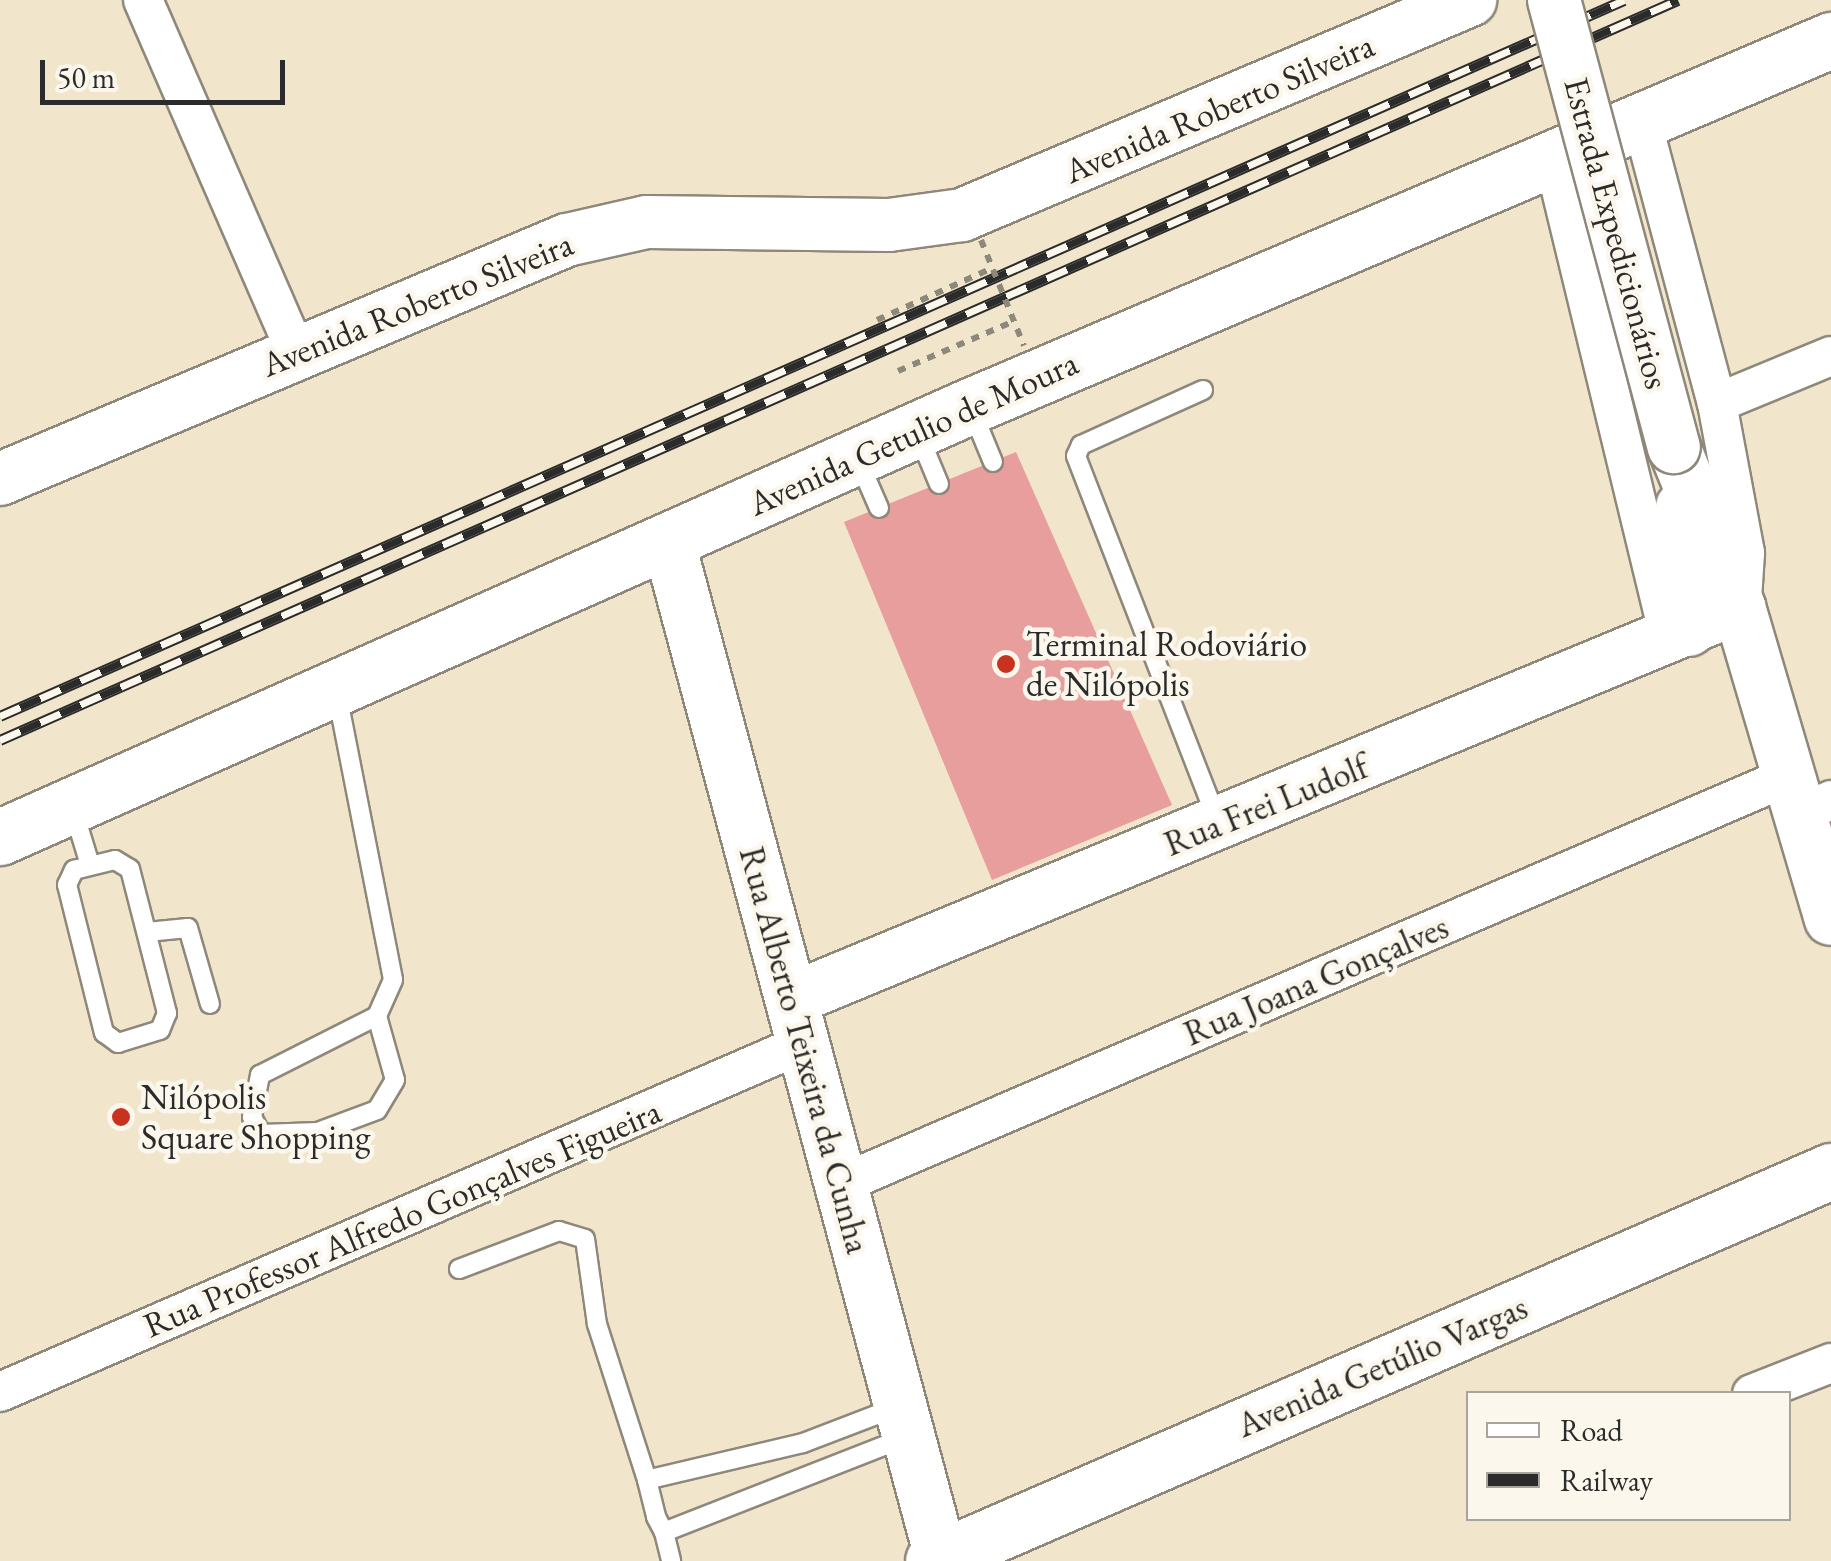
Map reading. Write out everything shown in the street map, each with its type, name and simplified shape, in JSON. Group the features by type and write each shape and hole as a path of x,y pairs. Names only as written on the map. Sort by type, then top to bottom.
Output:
{"main road":[{"name":"Avenida Roberto Silveira","path":"0,479 501,263 613,228 962,216 1470,0"},
{"name":"Estrada Expedicionários","path":"1554,0 1676,457 1739,608 1808,796 1831,919"},
{"name":"Avenida Getulio de Moura","path":"0,837 970,406 1831,40"},
{"name":"Estrada Expedicionários","path":"1676,457 1680,634"},
{"name":"Rua Alberto Teixeira da Cunha","path":"668,540 939,1560"},
{"name":"Rua Frei Ludolf","path":"798,1022 1038,889 1149,844 1219,824 1739,608"},
{"name":"Avenida Getúlio Vargas","path":"939,1560 1831,1171"}],"street":[{"path":"144,0 296,352"},
{"path":"1642,122 1717,403 1745,553 1739,608"},
{"path":"1554,161 1680,634"},
{"path":"1717,403 1831,356"},
{"name":"Rua Joana Gonçalves","path":"841,1184 1808,796"},
{"name":"Rua Professor Alfredo Gonçalves Figueira","path":"0,1392 798,1022"},
{"path":"1760,1391 1831,1363"}],"lane":[{"path":"1203,390 1082,445 1076,456 1219,824"},
{"path":"970,406 993,462"},
{"path":"917,431 939,484"},
{"path":"857,457 879,508"},
{"path":"336,688 392,980 377,1016 395,1080 377,1110 318,1132 261,1134 252,1117 260,1075 377,1016"},
{"path":"72,806 90,866"},
{"path":"125,862 147,932 166,1022 118,1043 104,1033 67,885 74,870 90,866 125,862"},
{"path":"147,932 188,928 210,1004"},
{"path":"458,1269 558,1231 585,1239 598,1324 671,1561"},
{"path":"647,1480 905,1421"},
{"path":"664,1532 905,1421"}],"path":[{"path":"981,240 1024,346"},
{"path":"877,320 992,268"},
{"path":"898,370 1014,322"}],"building":[{"name":"Terminal Rodoviário de Nilópolis","path":"1016,452 1172,805 992,880 844,522"}],"railway":[{"path":"0,716 1624,0"},
{"path":"0,740 1678,0"}],"place":[{"name":"Terminal Rodoviário de Nilópolis","path":"1006,664"},
{"name":"Nilópolis Square Shopping","path":"121,1117"}]}
